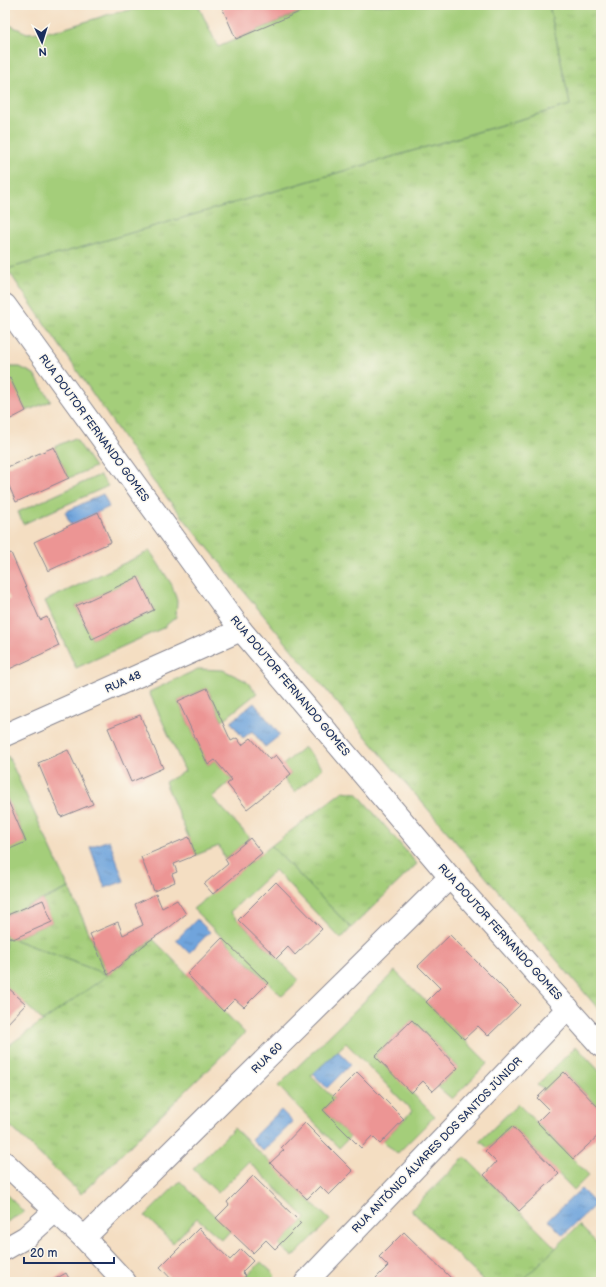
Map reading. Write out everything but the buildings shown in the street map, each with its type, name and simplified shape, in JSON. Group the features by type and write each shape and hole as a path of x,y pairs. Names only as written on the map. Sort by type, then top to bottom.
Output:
{"street":[{"name":"RUA DOUTOR FERNANDO GOMES","path":"8,317 242,630 450,877 601,1046"},
{"name":"RUA 48","path":"5,734 242,630"},
{"name":"RUA 60","path":"84,1238 450,877"},
{"name":"RUA ANTÓNIO ÁLVARES DOS SANTOS JÚNIOR","path":"306,1282 568,1008"},
{"path":"5,1163 84,1238 125,1282"},
{"path":"5,1249 26,1237 54,1211"}],"green space":[{"path":"156,5 198,5 218,47 316,5 549,5 570,105 7,269 5,266 5,23 27,33 56,31 110,14"},
{"path":"549,5 601,5 601,1012 292,650 153,481 7,269 570,105"},
{"path":"5,367 20,367 34,374 51,401 26,411 10,379 5,381"},
{"path":"75,438 95,467 69,478 54,447"},
{"path":"100,475 108,486 23,524 18,512"},
{"path":"150,551 172,585 177,601 176,617 163,628 76,668 45,601","holes":["138,577 154,610 92,639 76,606"]},
{"path":"198,669 223,670 246,681 257,693 222,721 207,688 178,701 208,765 215,760 232,780 212,797 250,838 225,859 219,846 196,855 165,782 185,771 149,692"},
{"path":"304,747 323,768 295,792 284,779 291,774 283,765"},
{"path":"8,756 69,888 5,916 5,851 26,841 5,794 5,758"},
{"path":"343,791 357,793 417,864 351,928 271,846"},
{"path":"271,846 351,928 341,939 275,870 230,912 299,980 282,996 193,909"},
{"path":"69,888 108,975 153,939 245,1033 81,1194 5,1121 5,1048 107,975 13,939 52,922 43,900"},
{"path":"5,935 108,975 43,1021 5,985"},
{"path":"395,971 488,1063 452,1099 438,1087 458,1067 412,1020 375,1056 435,1116 397,1154 383,1141 412,1111 346,1043 311,1076 334,1099 323,1110 350,1137 339,1148 278,1086"},
{"path":"576,1046 601,1073 601,1110 565,1072 545,1091 537,1085"},
{"path":"518,1104 589,1175 574,1190 512,1126 488,1148 480,1141"},
{"path":"234,1128 330,1220 293,1257 279,1245 306,1218 249,1162 218,1193 193,1169"},
{"path":"465,1157 556,1248 521,1282 485,1282 411,1210"},
{"path":"180,1181 230,1231 222,1240 197,1218 173,1243 145,1216"},
{"path":"5,1193 24,1212 5,1223"},
{"path":"579,1225 601,1247 601,1282 521,1282"},
{"path":"261,1262 275,1275 268,1282 240,1282"}],"water":[{"path":"103,494 109,507 71,525 65,512"},
{"path":"254,703 280,735 265,747 252,731 243,738 231,722"},
{"path":"109,840 124,881 105,888 90,847"},
{"path":"197,919 210,932 189,953 176,940"},
{"path":"338,1051 351,1064 327,1088 313,1074"},
{"path":"281,1110 293,1122 263,1151 251,1139"},
{"path":"581,1189 596,1204 563,1235 548,1220"}]}
